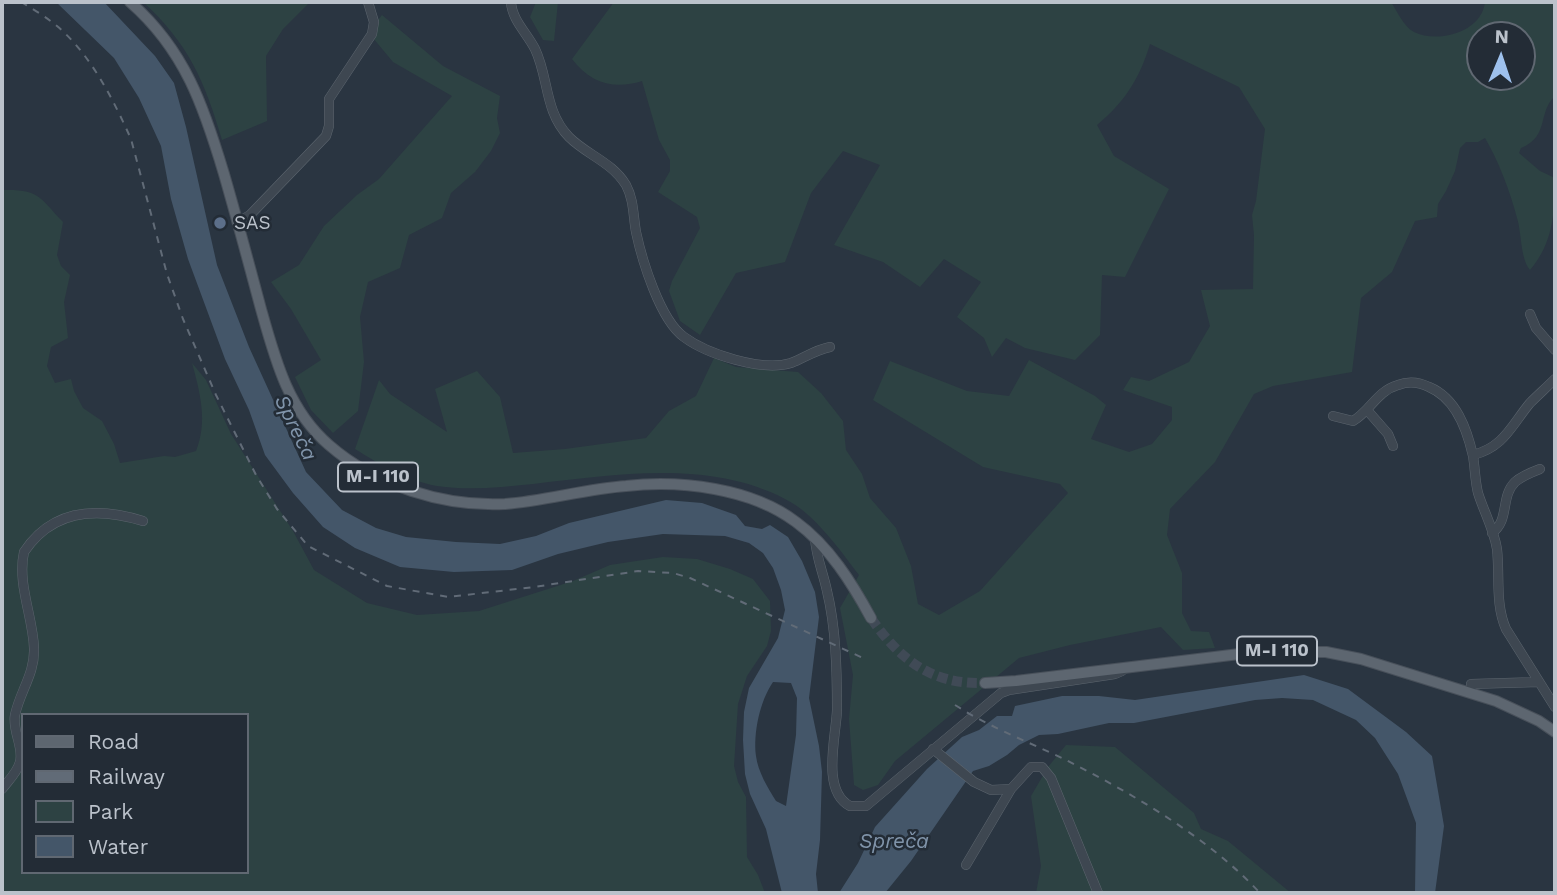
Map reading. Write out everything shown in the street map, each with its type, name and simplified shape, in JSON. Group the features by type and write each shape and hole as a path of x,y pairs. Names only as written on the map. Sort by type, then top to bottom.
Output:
{"main road":[{"name":"M-I 110","path":"130,2 175,51 206,113 239,222 273,351 286,388 304,420 330,446 386,481 426,496 467,503 506,504 628,485 702,488 756,501 783,513 815,538 856,590 871,618"},
{"name":"M-I 110","path":"985,683 1256,652 1326,652 1361,659 1471,693 1519,710 1555,732"}],"street":[{"path":"239,222 257,208 328,132 329,100 374,28 368,2"},
{"path":"508,3 539,60 546,93 558,123 570,137 608,165 625,184 634,207 636,230 650,278 677,331 693,343 718,355 778,365 791,363 814,351 830,347"},
{"path":"1530,314 1536,328 1555,350"},
{"path":"1473,455 1498,444 1532,401 1555,379"},
{"path":"1333,416 1353,421 1388,388 1401,383 1413,383 1436,390 1451,401 1473,455 1478,493 1496,546 1500,616 1555,707"},
{"path":"1367,410 1388,434 1393,446"},
{"path":"1492,533 1502,523 1509,491 1516,482 1540,469"},
{"path":"2,789 21,760 15,733 15,715 27,688 34,658 23,576 24,552 44,531 77,513 110,513 143,521"},
{"path":"815,538 816,555 827,591 835,659 837,711 832,775 837,795 850,806 866,806 935,751 1001,693 1115,674 1124,668"},
{"path":"1471,693 1471,684 1539,682"},
{"path":"935,751 974,782 991,790 1011,789"},
{"path":"966,865 1011,789 1031,767 1042,767 1051,778 1098,893"}],"green space":[{"path":"143,2 310,2 283,29 266,56 267,121 222,140 202,82 184,49"},
{"path":"536,2 558,2 554,41 543,40 530,17"},
{"path":"614,2 1391,2 1404,23 1414,32 1435,37 1466,29 1466,91 1536,91 1536,21 1476,21 1485,2 1555,2 1555,96 1546,110 1540,131 1519,153 1540,171 1555,178 1553,215 1544,249 1530,270 1524,259 1519,224 1511,197 1495,157 1485,138 1478,142 1466,142 1460,148 1455,171 1438,204 1437,217 1415,221 1392,272 1361,298 1352,372 1273,386 1254,394 1215,462 1170,509 1167,535 1182,573 1182,613 1191,631 1209,632 1215,648 1183,650 1161,627 1019,658 895,761 878,785 863,790 854,785 849,719 853,675 840,608 859,575 826,533 806,513 785,499 755,487 693,474 628,474 473,488 437,486 415,480 355,449 379,380 390,394 447,432 435,389 477,371 500,397 513,453 646,438 669,411 696,396 714,358 736,367 798,372 821,393 843,421 846,450 862,474 870,498 896,528 911,566 918,604 939,615 980,591 1068,493 1060,484 983,467 873,400 890,361 967,391 1009,396 1029,360 1095,396 1106,405 1091,439 1129,452 1152,444 1172,420 1172,407 1123,390 1131,377 1149,381 1189,362 1210,326 1201,290 1253,289 1252,215 1265,129 1239,87 1150,44 1130,89 1097,125 1114,156 1169,189 1125,277 1102,275 1100,335 1075,360 1025,348 1006,338 992,357 984,338 957,317 981,282 944,259 920,287 883,262 834,245 880,165 843,151 811,193 785,262 736,273 700,335 680,321 669,291 700,228 697,217 658,192 670,171 670,160 659,140 642,81 622,85 603,82 579,67 572,59"},
{"path":"382,15 443,66 500,96 497,118 500,133 491,151 475,172 451,193 442,218 409,235 400,268 368,282 360,317 364,362 358,411 333,433 311,410 295,377 321,360 291,309 271,282 299,265 324,226 357,195 379,179 452,96 393,62 368,32"},
{"path":"2,190 24,191 38,196 63,222 57,255 61,266 70,275 64,302 68,338 51,347 47,366 55,383 71,379 83,408 102,421 120,463 164,456 175,457 196,451 202,418 192,363 206,380 231,434 293,531 314,570 367,603 417,615 479,611 573,581 610,565 663,557 697,559 753,579 770,601 771,631 767,646 747,676 738,704 734,766 746,797 747,857 765,893 2,893"},
{"path":"1066,745 1115,747 1194,813 1201,829 1228,841 1291,893 1036,893 1041,866 1031,796 1048,767"}],"water":[{"path":"56,2 104,2 155,56 174,83 217,265 249,347 306,472 342,510 376,528 406,537 500,544 536,536 569,523 666,500 702,503 736,515 745,526 762,529 770,525 788,537 815,592 819,617 809,698 822,772 816,874 818,893 782,893 766,829 750,794 745,774 744,712 749,688 778,638 785,610 773,568 763,553 749,543 725,536 663,534 608,542 558,554 512,570 454,572 400,567 355,548 323,527 265,455 249,410 225,359 188,259 171,199 161,146 139,98 114,58","holes":["773,682 791,683 797,698 796,735 786,806 776,801 761,774 756,756 756,737 761,708"]},
{"name":"Spreča","path":"1304,675 1348,689 1406,732 1432,756 1444,826 1435,893 1415,893 1416,823 1398,774 1375,738 1356,720 1313,700 1282,698 1255,700 1134,723 1109,723 1058,734 1039,735 989,766 973,771 911,861 885,893 839,893 858,863 875,827 927,769 962,737 979,730 997,716 1012,716 1015,706 1062,696 1135,700"}],"tunnel":[{"path":"871,618 894,646 919,667 949,680 985,683"}],"railway":[{"path":"21,2 48,19 69,38 91,64 109,93 131,139 167,274 216,395 256,475 277,509 308,546 387,586 448,597 638,571 673,573 690,578 865,659"},
{"path":"955,705 1117,787 1169,819 1218,854 1260,893"}],"place":[{"name":"SAS","path":"220,223"}]}
